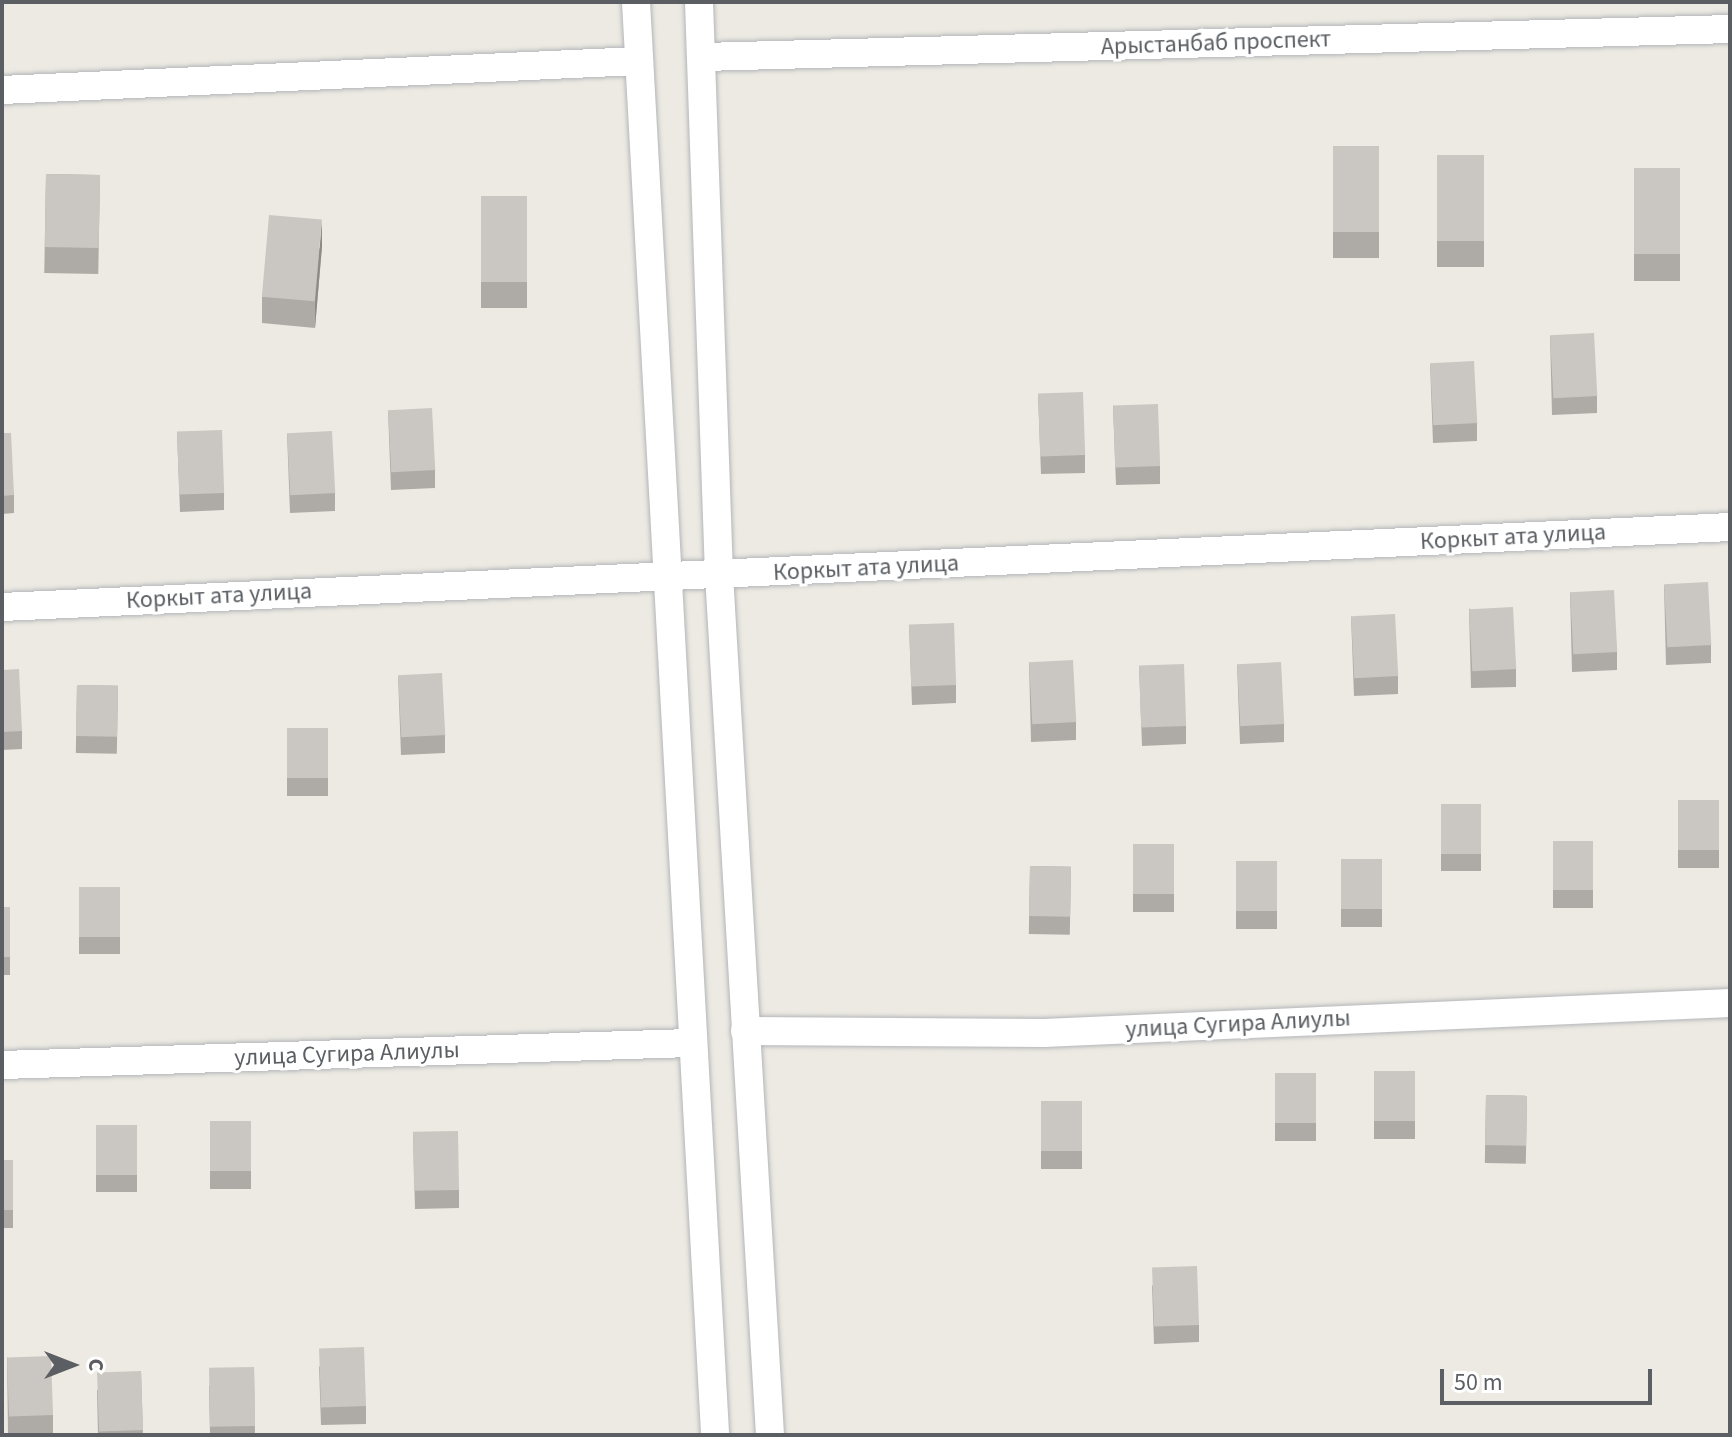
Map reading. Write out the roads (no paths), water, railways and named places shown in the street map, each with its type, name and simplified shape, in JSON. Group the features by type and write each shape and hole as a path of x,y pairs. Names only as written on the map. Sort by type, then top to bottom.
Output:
{"street":[{"path":"636,2 715,1435"},
{"path":"699,2 719,574 770,1435"},
{"name":"Арыстанбаб проспект","path":"703,57 1730,29"},
{"path":"2,90 639,61"},
{"name":"Коркыт ата улица","path":"2,607 1730,527"},
{"name":"улица Сугира Алиулы","path":"745,1031 1044,1033 1730,1003"},
{"name":"улица Сугира Алиулы","path":"2,1065 692,1043"}]}
